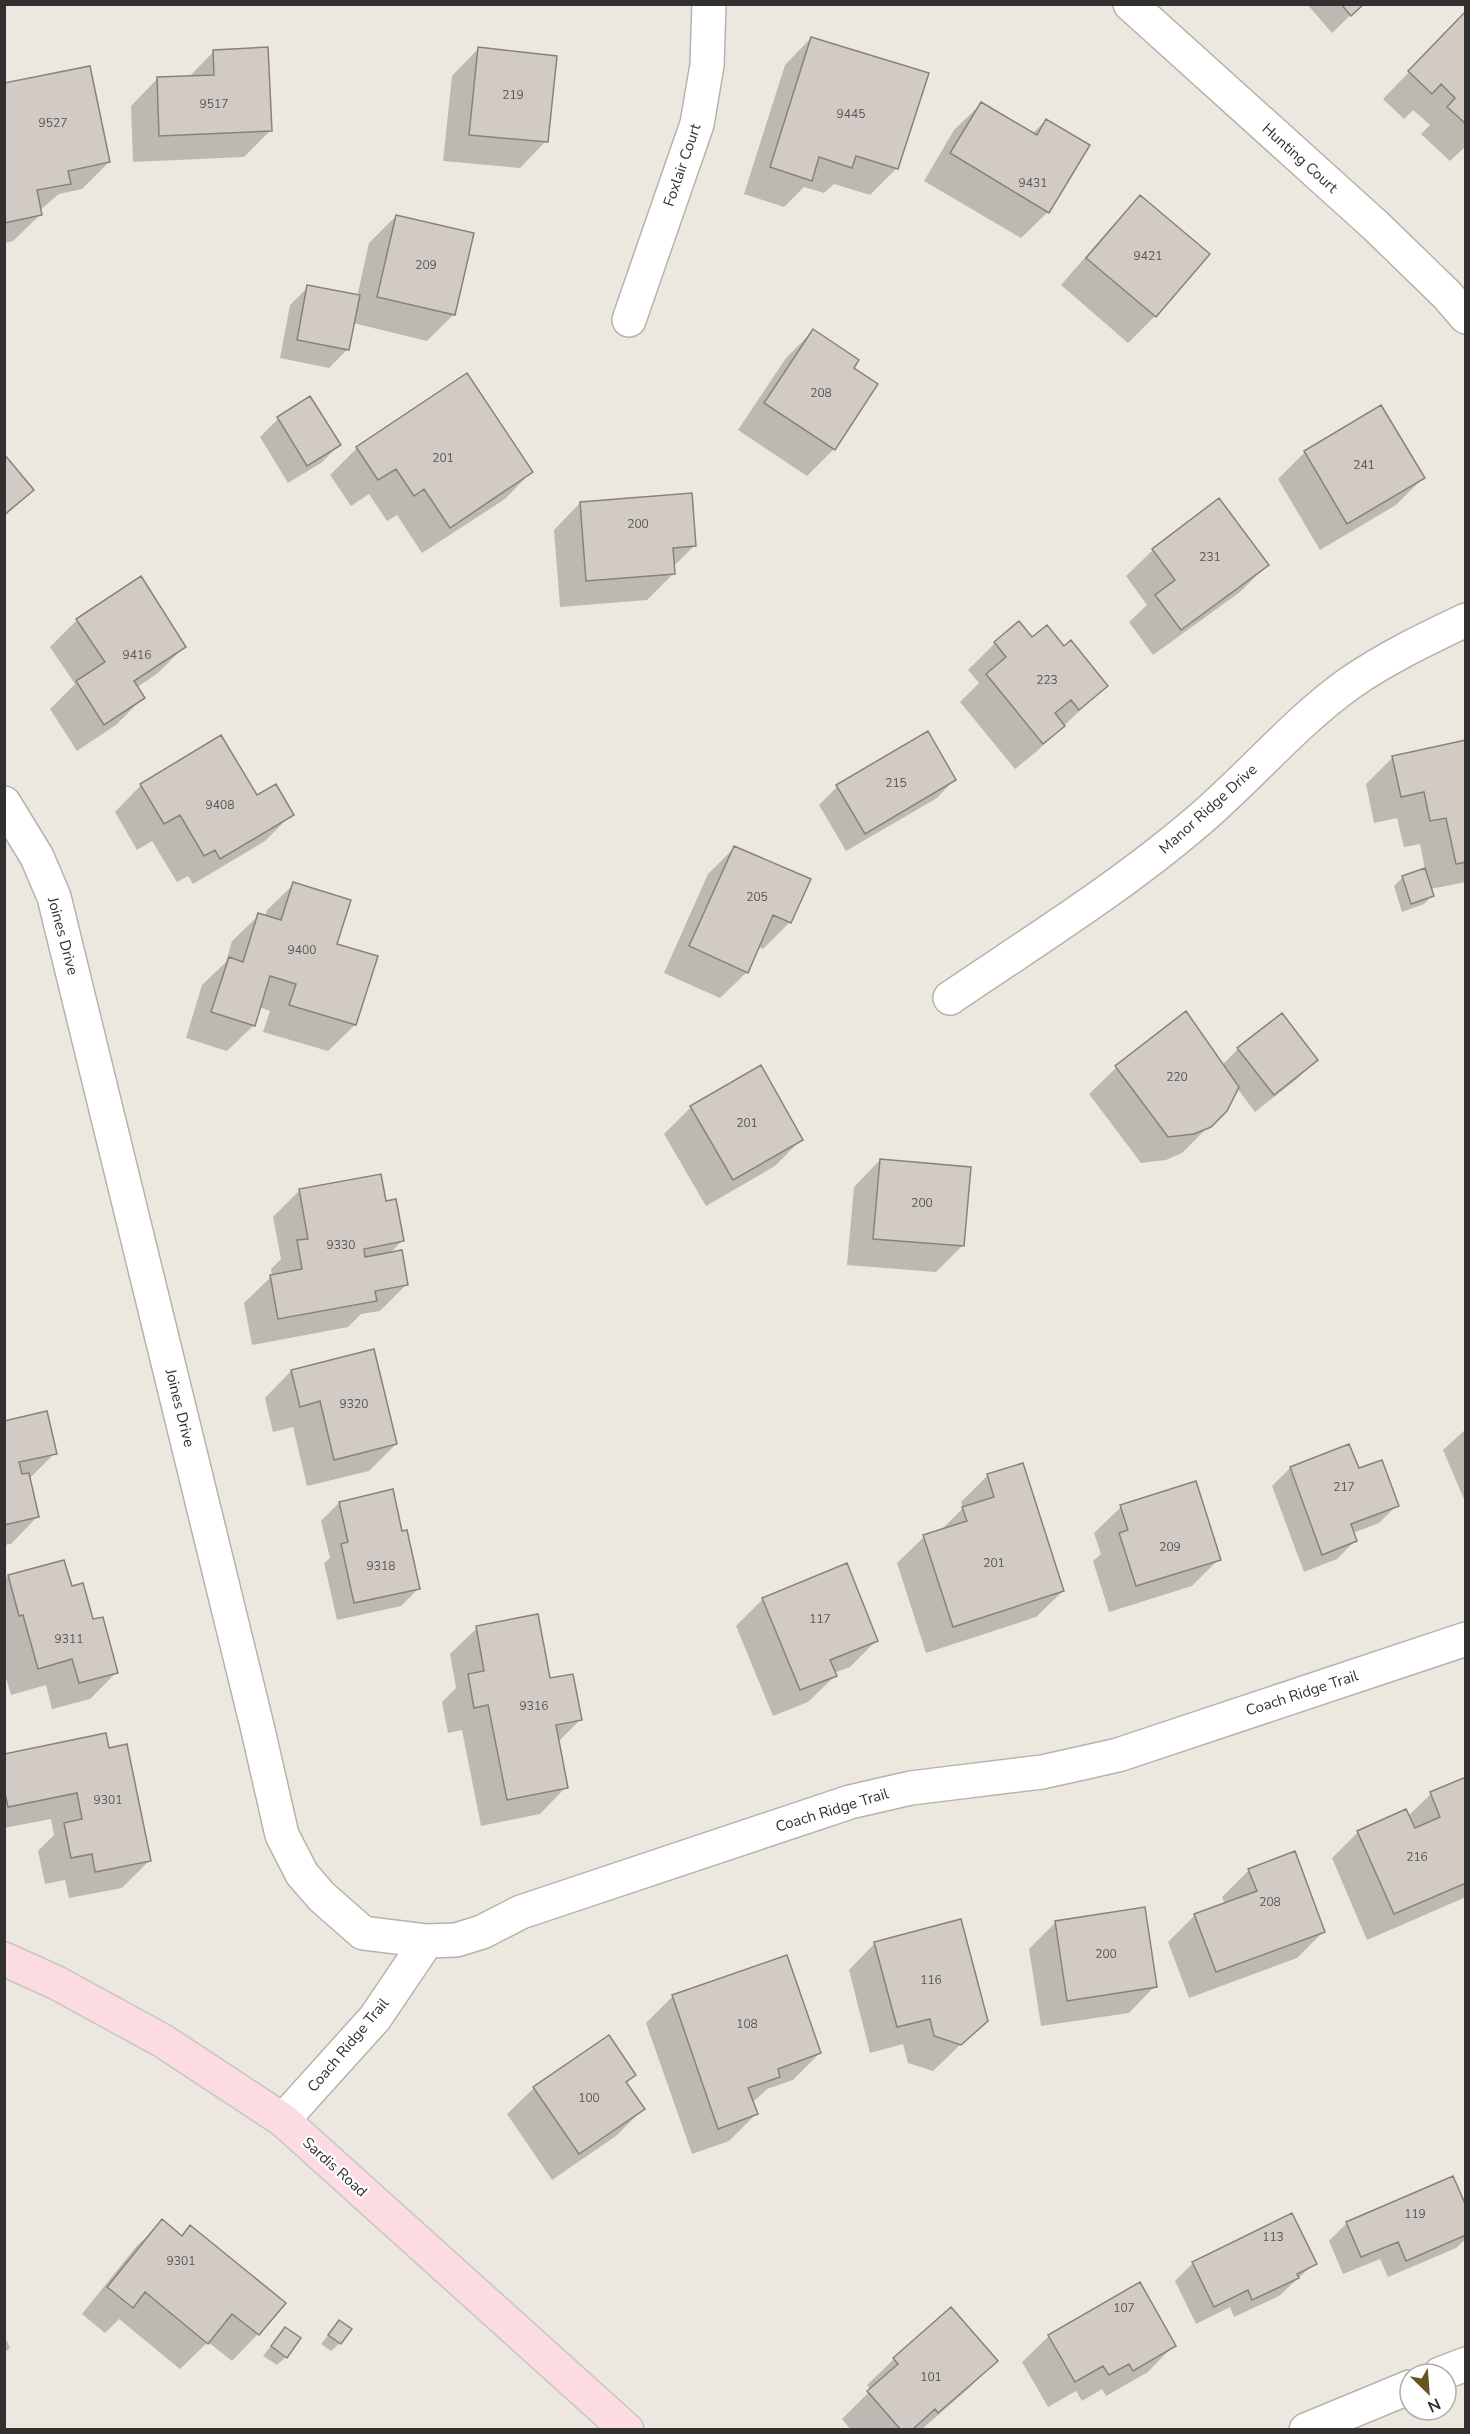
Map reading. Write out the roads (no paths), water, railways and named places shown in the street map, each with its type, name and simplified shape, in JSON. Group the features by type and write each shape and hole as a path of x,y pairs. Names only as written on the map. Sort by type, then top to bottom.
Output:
{"main road":[{"name":"Sardis Road","path":"4,1959 57,1983 163,2041 282,2120 627,2430"}],"street":[{"name":"Foxlair Court","path":"628,320 697,124 706,65 709,4"},
{"name":"Hunting Court","path":"1130,4 1376,226 1447,295 1466,317"},
{"name":"Manor Ridge Drive","path":"950,998 1128,878 1199,820 1305,719 1349,684 1398,653 1466,620"},
{"name":"Joines Drive","path":"4,803 37,857 54,897 282,1835 302,1874 322,1898 363,1933 427,1941"},
{"name":"Coach Ridge Trail","path":"282,2120 375,2018 427,1941 456,1940 482,1932 521,1912 850,1802 910,1788 1042,1772 1118,1755 1466,1639"},
{"path":"1306,2430 1398,2391"}]}
